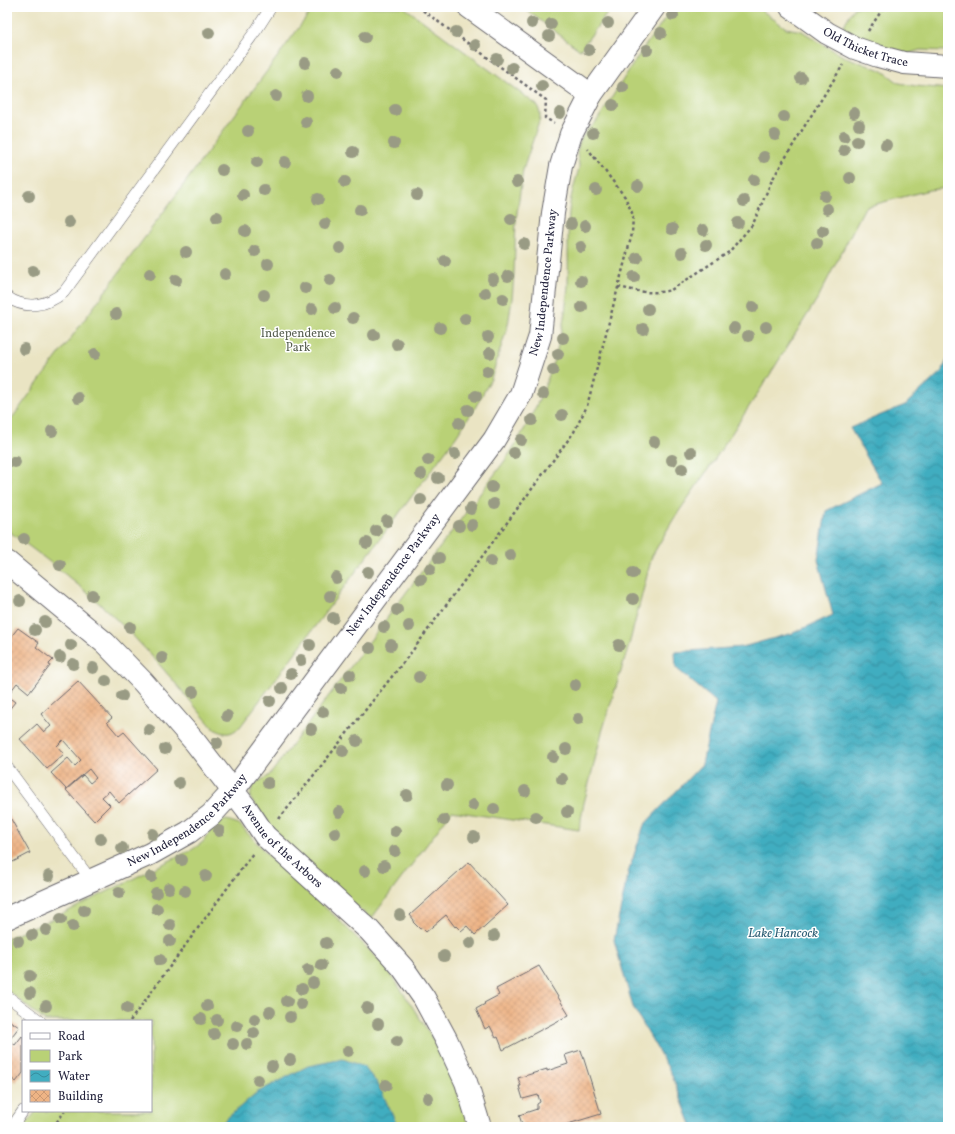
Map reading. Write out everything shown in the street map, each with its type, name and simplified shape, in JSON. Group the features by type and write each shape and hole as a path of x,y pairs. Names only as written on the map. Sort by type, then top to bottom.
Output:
{"street":[{"path":"469,7 591,94"},
{"name":"New Independence Parkway","path":"7,918 150,854 189,832 211,815 233,791 494,440 521,394 540,336 553,213 561,166 571,134 591,94 654,7"},
{"name":"Old Thicket Trace","path":"791,7 827,34 855,48 904,63 948,66"},
{"name":"Avenue of the Arbors","path":"7,562 116,654 143,682 195,742 233,791 265,836 369,930 403,968 424,998 446,1039 466,1082 480,1127"}],"lane":[{"path":"7,297 13,301 31,305 49,302 64,292 257,29 271,7"},
{"path":"7,768 91,880"},
{"path":"7,996 39,1020"},
{"path":"12,1127 22,1112"}],"path":[{"path":"131,1020 265,836 413,650 574,432 587,406 632,234 633,216 625,197 582,141 545,118 546,100 418,7"},
{"path":"618,287 652,293 660,293 671,290 729,252 754,224 772,180 838,72 884,7"},
{"path":"53,1127 64,1112"}],"green space":[{"name":"Independence Park","path":"314,7 404,7 537,105 540,113 540,119 523,170 516,220 512,299 508,325 491,379 475,408 456,437 240,727 231,733 225,733 214,729 146,650 109,612 66,575 7,530 7,425"},
{"path":"522,7 612,7 580,50"},
{"path":"675,7 757,7 786,28 802,31 843,56 883,71 899,83 948,89 948,188 929,190 865,207 819,296 711,465 673,520 652,556 629,645 602,732 584,803 579,830 452,811 371,919 282,840 250,798 253,786 257,782 267,777 272,771 506,459 519,439 549,376 561,332 568,285 569,212 579,168 577,151 580,142 586,132 597,121 644,47"},
{"path":"855,7 948,7 948,51 920,50 907,54 870,43 841,31"},
{"path":"227,820 239,824 271,858 302,888 335,916 385,966 430,1034 449,1072 465,1112 468,1127 24,1127 35,1112 152,1112 152,1020 44,1020 7,990 7,938 40,925 193,849 203,842 216,823"}],"water":[{"name":"Lake Hancock","path":"948,358 948,1127 692,1127 671,1073 633,1007 614,940 628,873 644,825 702,764 716,702 676,668 675,652 742,647 793,633 833,615 818,560 826,511 882,483 850,428 905,405 942,371"},
{"path":"343,1059 364,1067 378,1084 398,1127 217,1127 256,1093 308,1066"}],"building":[{"path":"18,628 39,643 36,647 53,660 29,693 17,683 7,696 7,636 10,638"},
{"path":"78,681 112,718 107,722 119,736 124,732 157,769 119,803 109,791 102,797 110,805 94,821 66,790 83,775 90,783 96,778 89,769 66,789 51,773 68,758 75,766 81,760 63,740 57,746 64,754 47,769 20,739 37,724 44,732 51,726 41,714"},
{"path":"7,696 15,702 7,712"},
{"path":"7,812 30,853 7,865"},
{"path":"469,862 508,905 475,935 467,926 461,931 456,926 455,927 446,915 426,932 422,928 420,929 413,922 414,920 410,915"},
{"path":"539,966 569,1015 503,1050 498,1037 496,1038 490,1026 485,1029 476,1009 499,995 496,989"},
{"path":"7,1019 19,1027 9,1040 15,1045 22,1036 22,1074 16,1082 7,1075"},
{"path":"581,1050 601,1114 558,1127 523,1127 519,1115 537,1109 537,1104 540,1102 538,1095 523,1099 518,1078 568,1064 565,1055"}]}
